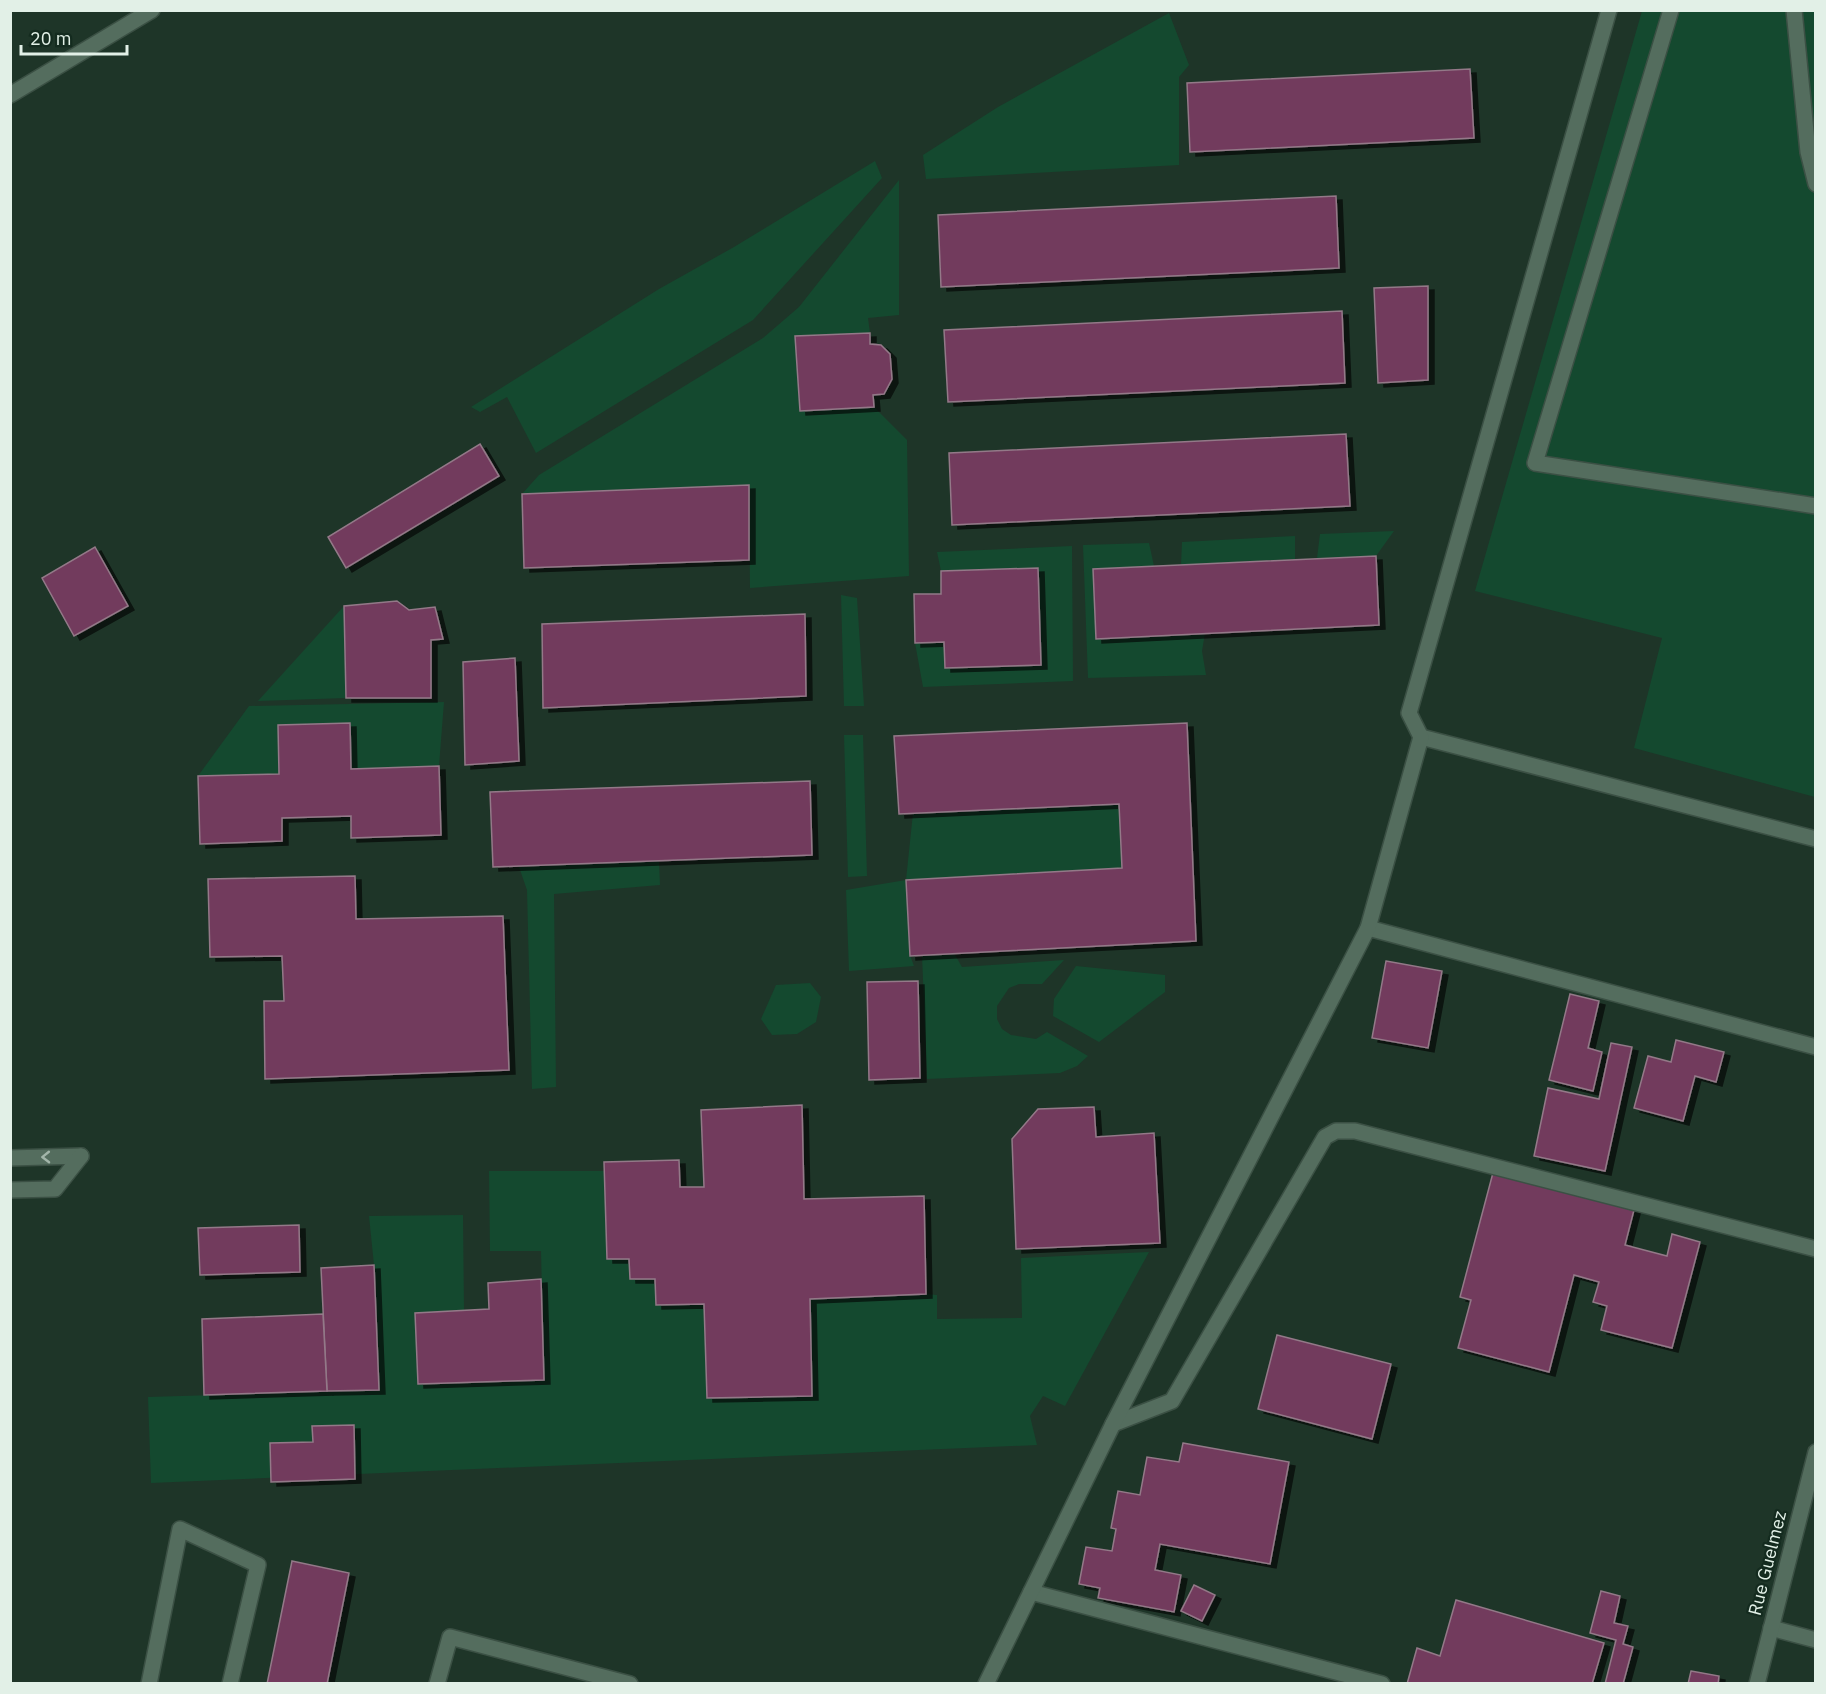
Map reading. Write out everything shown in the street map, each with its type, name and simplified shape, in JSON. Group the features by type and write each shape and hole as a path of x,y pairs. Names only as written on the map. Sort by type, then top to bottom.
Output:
{"street":[{"path":"10,95 152,10"},
{"path":"986,1683 1113,1424 1368,928 1420,737 1409,713 1610,10"},
{"path":"1671,10 1535,463 1815,506"},
{"path":"1794,10 1808,152 1815,184"},
{"path":"1420,737 1815,839"},
{"path":"1368,928 1815,1047"},
{"path":"1113,1424 1172,1401 1325,1137 1336,1131 1355,1131 1815,1249"},
{"path":"10,1158 81,1156 56,1189 10,1190"},
{"name":"Rue Guelmez","path":"1757,1683 1812,1484 1815,1452"},
{"path":"149,1683 180,1529 258,1566 230,1683"},
{"path":"1031,1592 1382,1683"},
{"path":"1771,1628 1815,1640"},
{"path":"437,1683 450,1637 630,1683"}],"green space":[{"path":"1642,11 1815,11 1815,797 1634,748 1662,638 1475,591"},
{"path":"1169,13 1189,65 1179,77 1179,165 926,179 923,155 998,107"},
{"path":"875,161 882,178 753,320 536,453 507,397 480,412 471,407 659,289 734,247"},
{"path":"899,180 899,315 868,318 870,333 795,337 800,411 874,407 907,440 909,576 750,588 749,485 522,494 539,475 763,338 799,307"},
{"path":"1394,531 1376,556 1317,558 1320,534"},
{"path":"1295,536 1295,559 1181,565 1182,542"},
{"path":"1149,543 1154,566 1093,569 1096,638 1205,633 1202,651 1206,675 1088,678 1083,545"},
{"path":"1072,546 1073,681 923,687 915,643 944,642 945,668 1041,665 1038,568 941,571 937,552"},
{"path":"841,595 857,598 864,706 844,706"},
{"path":"344,606 346,698 258,701"},
{"path":"444,702 439,766 351,769 350,723 279,725 279,774 198,776 249,706"},
{"path":"844,735 863,735 867,876 848,877"},
{"path":"1119,804 1122,868 910,955 914,966 849,971 846,890 906,880 913,813"},
{"path":"659,861 660,885 554,894 556,1087 532,1089 527,890 519,867"},
{"path":"954,953 962,967 1064,960 1042,984 1019,984 1009,988 997,1006 997,1019 1002,1029 1011,1035 1036,1039 1047,1032 1088,1056 1077,1066 1060,1073 927,1079 922,955"},
{"path":"1076,966 1165,975 1165,992 1099,1042 1053,1016 1054,999"},
{"path":"810,983 821,997 816,1022 797,1034 772,1035 761,1019 776,985"},
{"path":"489,1171 604,1171 608,1259 629,1259 630,1279 655,1279 656,1305 704,1304 707,1398 812,1396 810,1299 926,1294 937,1295 937,1319 1022,1318 1021,1258 1149,1252 1065,1406 1043,1396 1030,1416 1037,1445 151,1483 148,1397 379,1390 374,1265 369,1216 463,1215 464,1310 415,1313 418,1384 544,1379 541,1251 490,1251"}],"building":[{"path":"1470,69 1474,138 1190,152 1187,83"},
{"path":"1336,196 1339,268 941,287 938,215"},
{"path":"1428,286 1428,380 1378,383 1374,288"},
{"path":"1342,311 1345,383 948,402 944,330"},
{"path":"870,333 870,344 881,345 890,354 892,379 884,394 873,395 874,407 800,411 795,336"},
{"path":"1346,434 1350,506 952,525 949,453"},
{"path":"480,444 499,476 346,568 328,537"},
{"path":"749,485 749,560 524,568 522,494"},
{"path":"95,547 128,606 74,636 42,578"},
{"path":"1376,556 1379,625 1096,639 1093,569"},
{"path":"1038,568 1041,665 945,668 944,642 915,643 914,594 941,594 941,571"},
{"path":"397,601 409,610 435,607 443,639 431,640 431,698 346,698 344,606"},
{"path":"805,614 806,696 543,708 542,624"},
{"path":"515,658 519,761 465,765 463,662"},
{"path":"350,723 351,769 439,766 441,835 351,838 351,816 282,818 282,841 200,844 198,776 279,774 278,725"},
{"path":"1187,723 1196,941 910,956 906,880 1122,868 1119,804 899,814 894,736"},
{"path":"810,781 812,855 493,867 490,792"},
{"path":"355,876 356,919 503,916 509,1070 265,1079 264,1001 284,1001 282,956 210,957 208,879"},
{"path":"1386,961 1442,971 1428,1048 1372,1038"},
{"path":"918,981 920,1078 869,1080 867,982"},
{"path":"1570,994 1599,1001 1588,1048 1602,1052 1593,1091 1549,1080"},
{"path":"1676,1040 1724,1052 1716,1082 1695,1076 1683,1121 1634,1108 1648,1056 1671,1062"},
{"path":"1611,1043 1632,1047 1605,1171 1534,1156 1548,1088 1599,1099"},
{"path":"802,1105 804,1199 924,1196 926,1294 810,1299 812,1396 707,1398 704,1304 656,1305 655,1279 630,1279 629,1259 607,1259 604,1162 679,1160 680,1187 704,1187 701,1110"},
{"path":"1094,1107 1096,1137 1154,1133 1160,1243 1016,1249 1012,1139 1038,1109"},
{"path":"1494,1169 1635,1206 1625,1245 1667,1256 1672,1234 1700,1242 1672,1348 1601,1330 1607,1306 1593,1302 1599,1282 1574,1275 1549,1372 1458,1348 1471,1300 1460,1297"},
{"path":"299,1225 300,1272 200,1275 198,1228"},
{"path":"374,1265 379,1390 327,1391 321,1268"},
{"path":"541,1279 544,1380 418,1384 415,1313 489,1309 488,1283"},
{"path":"323,1314 327,1391 204,1395 202,1319"},
{"path":"1277,1335 1391,1364 1372,1439 1258,1409"},
{"path":"354,1425 355,1479 271,1482 270,1443 313,1442 312,1426"},
{"path":"1183,1443 1289,1462 1270,1564 1160,1544 1155,1570 1181,1575 1174,1612 1098,1598 1100,1588 1079,1584 1086,1547 1112,1551 1116,1529 1111,1528 1118,1491 1140,1495 1147,1457 1179,1462"},
{"path":"292,1561 349,1573 327,1684 267,1684"},
{"path":"1194,1585 1215,1595 1202,1621 1181,1611"},
{"path":"1601,1591 1620,1596 1614,1623 1628,1626 1623,1644 1633,1647 1623,1684 1605,1684 1616,1640 1590,1633"},
{"path":"1456,1600 1604,1643 1592,1684 1407,1684 1417,1648 1440,1656"},
{"path":"1691,1671 1719,1676 1718,1684 1688,1684"}]}
